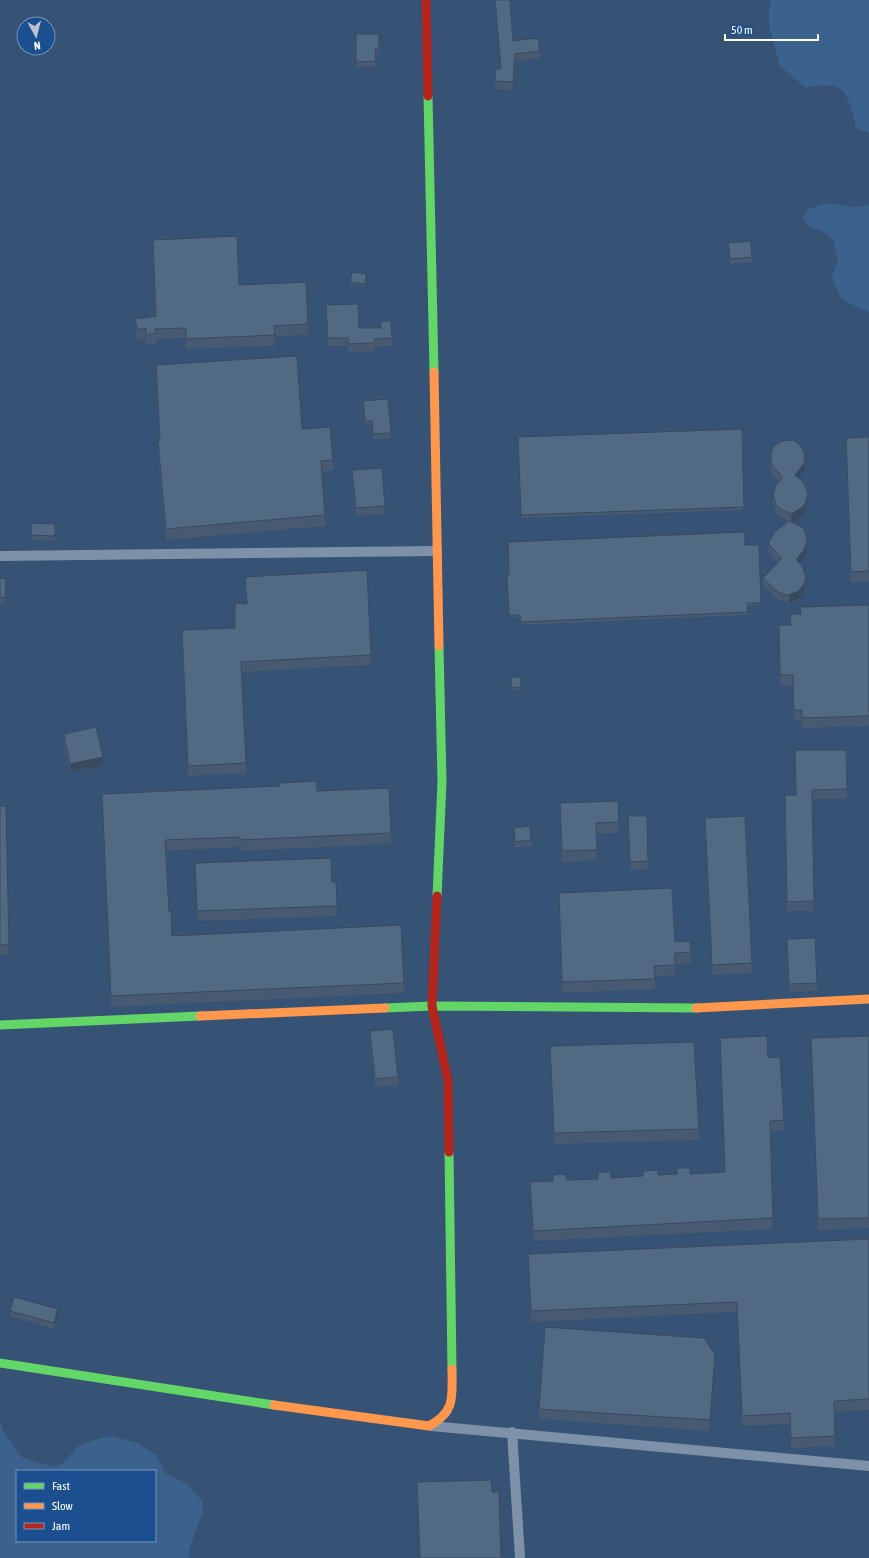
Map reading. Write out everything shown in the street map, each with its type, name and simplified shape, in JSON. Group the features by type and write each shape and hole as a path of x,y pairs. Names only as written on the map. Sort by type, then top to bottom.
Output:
{"street":[{"path":"426,0 442,782 432,1006 448,1081 452,1394 450,1408 440,1420 429,1426"},
{"path":"0,556 437,551"},
{"path":"0,1025 432,1006 695,1008 869,999"},
{"path":"0,1363 236,1400 429,1426 512,1432 869,1466"},
{"path":"512,1432 520,1558"}],"water":[{"path":"771,0 869,0 869,133 856,128 850,103 839,88 827,85 805,87 780,66 769,27 769,8"},
{"path":"826,203 854,207 869,205 869,312 840,297 832,278 838,259 833,240 826,233 808,226 803,218 808,209"},
{"path":"0,1421 4,1432 23,1458 54,1467 64,1462 78,1446 111,1436 135,1442 156,1455 166,1474 186,1483 202,1501 203,1511 188,1553 190,1558 0,1558"}],"building":[{"path":"495,0 510,0 513,41 538,38 540,51 515,54 513,82 495,81 496,69 501,69"},
{"path":"356,34 379,34 379,48 375,48 376,61 356,62"},
{"path":"237,236 239,285 306,282 308,324 274,326 275,335 186,339 186,328 155,329 156,333 146,335 146,328 137,330 135,319 156,316 153,240"},
{"path":"751,241 752,257 730,259 728,243"},
{"path":"352,272 366,274 365,284 350,282"},
{"path":"358,304 359,328 381,328 381,321 391,321 392,338 374,339 374,343 348,344 348,338 328,338 326,305"},
{"path":"297,356 302,429 330,427 333,460 321,461 325,515 166,529 158,442 160,441 156,365"},
{"path":"388,399 391,433 373,434 372,421 365,421 363,401"},
{"path":"742,429 744,507 521,515 518,437"},
{"path":"869,437 869,571 851,572 846,438"},
{"path":"793,440 798,443 804,451 805,462 795,475 804,483 808,494 805,504 791,514 776,505 773,495 776,485 783,477 771,463 771,453 773,447 782,441"},
{"path":"382,468 385,506 356,508 352,470"},
{"path":"789,521 804,529 807,540 804,550 796,560 802,566 806,577 805,582 799,591 789,595 778,592 763,578 782,558 768,544 775,531"},
{"path":"32,523 55,524 55,536 31,535"},
{"path":"745,532 745,545 759,545 761,603 747,603 748,612 521,622 520,615 509,615 507,574 509,574 508,542"},
{"path":"367,570 371,655 241,662 246,763 188,766 182,630 235,628 235,603 247,604 245,577"},
{"path":"0,578 6,579 5,598 0,597"},
{"path":"869,605 869,716 802,718 802,710 794,710 793,675 780,675 779,625 791,625 790,614 801,614 800,607"},
{"path":"511,677 521,677 520,688 511,687"},
{"path":"96,727 103,757 70,764 64,734"},
{"path":"795,750 846,750 847,789 812,790 814,901 787,902 785,795 796,795"},
{"path":"316,781 317,791 389,788 391,833 240,840 240,837 165,840 172,936 401,925 404,983 111,996 102,794 280,786 280,783"},
{"path":"618,801 619,822 596,823 597,850 562,851 560,803"},
{"path":"0,806 6,806 9,945 0,945"},
{"path":"628,816 647,816 648,861 630,862"},
{"path":"745,816 752,963 712,965 705,818"},
{"path":"530,826 531,840 515,842 514,828"},
{"path":"331,858 332,882 336,882 337,906 197,911 195,863"},
{"path":"672,888 675,942 690,941 691,952 675,953 675,965 654,966 655,979 562,982 559,893"},
{"path":"815,938 817,983 789,984 787,939"},
{"path":"393,1029 398,1077 375,1079 370,1031"},
{"path":"767,1036 768,1058 780,1057 784,1120 770,1121 773,1218 533,1231 530,1182 553,1181 553,1175 566,1174 566,1180 598,1179 598,1172 611,1172 611,1178 643,1176 643,1171 658,1170 658,1175 677,1174 677,1168 690,1168 690,1174 725,1172 720,1038"},
{"path":"869,1036 869,1218 818,1219 811,1038"},
{"path":"694,1042 699,1129 554,1133 550,1046"},
{"path":"869,1239 869,1399 834,1401 835,1436 791,1438 790,1413 742,1416 737,1302 531,1311 528,1254"},
{"path":"14,1297 58,1309 54,1323 10,1311"},
{"path":"545,1327 704,1338 715,1355 710,1420 539,1409"},
{"path":"491,1480 492,1492 499,1492 501,1558 420,1558 417,1482"}],"traffic: fast":[{"path":"428,96 434,372"},
{"path":"437,896 442,782 439,646"},
{"path":"385,1008 432,1006 696,1008"},
{"path":"0,1025 200,1016"},
{"path":"449,1152 452,1369"},
{"path":"0,1363 274,1405"}],"traffic: slow":[{"path":"434,372 439,646"},
{"path":"696,1008 869,999"},
{"path":"200,1016 385,1008"},
{"path":"274,1405 429,1426 444,1415 451,1402 452,1369"}],"traffic: jam":[{"path":"426,0 428,96"},
{"path":"437,896 432,1006 448,1081 449,1152"}]}
